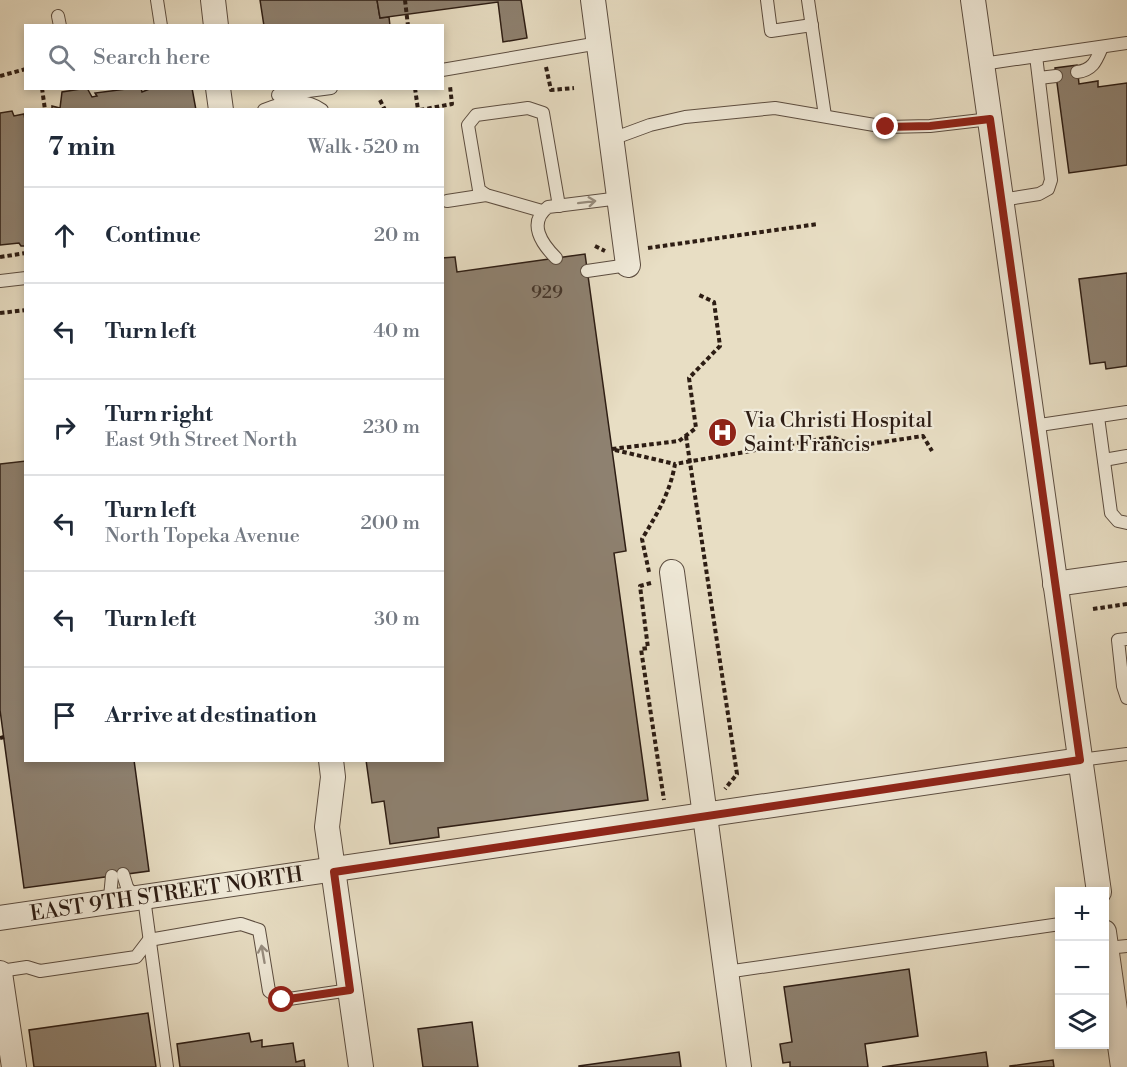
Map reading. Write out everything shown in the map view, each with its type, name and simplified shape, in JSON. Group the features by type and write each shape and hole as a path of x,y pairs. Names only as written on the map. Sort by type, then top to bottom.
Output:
{"street":[{"path":"213,0 216,24"},
{"path":"593,0 628,266"},
{"path":"973,0 1098,887"},
{"path":"218,90 221,108"},
{"path":"672,572 739,1067"},
{"path":"1055,584 1127,574"},
{"name":"EAST 9TH STREET NORTH","path":"0,918 334,872 1080,760"},
{"path":"331,762 333,777 327,827 361,1067"},
{"path":"1113,942 1122,1067"},
{"path":"0,972 14,1067"}],"lane":[{"path":"157,0 161,24"},
{"path":"767,0 771,31 812,25"},
{"path":"808,0 825,116"},
{"path":"982,64 1127,43"},
{"path":"444,70 599,44"},
{"path":"1077,72 1087,71 1093,66 1102,47"},
{"path":"1001,200 1039,194 1047,189 1051,180 1036,56"},
{"path":"1039,78 1056,76"},
{"path":"266,108 276,95 315,90"},
{"path":"276,95 316,108"},
{"path":"558,206 543,113 528,108 476,115 468,125 479,190 486,195 542,211 558,206 620,198"},
{"path":"612,139 650,125 720,113 775,108 886,127 930,126 990,119"},
{"path":"447,201 486,195"},
{"path":"542,211 537,224 538,232 556,258"},
{"path":"587,271 628,266"},
{"path":"0,281 24,278"},
{"path":"1033,426 1127,412"},
{"path":"1098,417 1111,513 1118,520 1127,523"},
{"path":"1104,460 1127,456"},
{"path":"1127,639 1118,640 1123,686 1127,698"},
{"path":"1080,760 1127,754"},
{"path":"106,904 118,875 140,899 149,940 168,1067"},
{"path":"0,972 27,967 40,971 136,957 149,940 241,924 259,930 269,991 282,1000 350,990"},
{"path":"726,972 1055,925"}],"path":[{"path":"405,0 408,24"},
{"path":"546,67 551,90 574,88"},
{"path":"0,76 24,70"},
{"path":"430,108 452,104 450,86"},
{"path":"42,90 45,108"},
{"path":"415,90 419,108"},
{"path":"380,100 384,108"},
{"path":"648,248 818,224"},
{"path":"0,256 24,253"},
{"path":"697,294 714,302 720,346 689,378 696,428 679,441 612,449 675,464 832,437 856,446 923,436 932,451"},
{"path":"0,313 24,310"},
{"path":"686,436 737,774 725,789"},
{"path":"664,801 640,649 648,648 640,586 651,585 642,539 664,503 671,486 675,464"},
{"path":"1093,609 1127,604"}],"building":[{"path":"260,0 377,0 380,18 389,17 390,24 264,24"},
{"path":"377,0 521,0 527,38 503,42 498,2 380,18"},
{"path":"1077,65 1079,84 1098,81 1098,87 1127,83 1127,165 1069,173 1055,68"},
{"path":"88,90 92,97 97,96 95,93 118,90 142,90 142,92 147,90 192,90 196,108 60,108 62,92"},
{"path":"12,111 14,116 24,114 24,246 19,243 0,245 0,113"},
{"path":"585,254 626,551 614,553 648,800 438,828 439,837 390,844 384,801 372,803 366,762 444,762 444,258 455,257 457,272"},
{"path":"1127,273 1127,366 1106,369 1105,362 1090,364 1079,279"},
{"path":"24,461 24,762 134,762 149,871 24,888 0,710 0,464"},
{"path":"909,969 918,1036 865,1044 868,1067 790,1067 790,1062 783,1063 780,1044 792,1042 784,987"},
{"path":"148,1013 156,1067 34,1067 29,1030"},
{"path":"472,1022 478,1067 423,1067 418,1029"},
{"path":"249,1033 251,1042 262,1040 262,1047 293,1043 296,1062 304,1060 305,1067 180,1067 177,1044"},
{"path":"679,1052 681,1067 579,1067 579,1066"},
{"path":"986,1052 988,1067 882,1067"},
{"path":"1053,1060 1054,1067 1010,1067 1010,1066"}],"place":[{"name":"Via Christi Hospital Saint Francis","path":"723,432"}],"route":[{"path":"282,1000 350,990 334,872 1080,760 990,119 930,126 886,127"}]}
